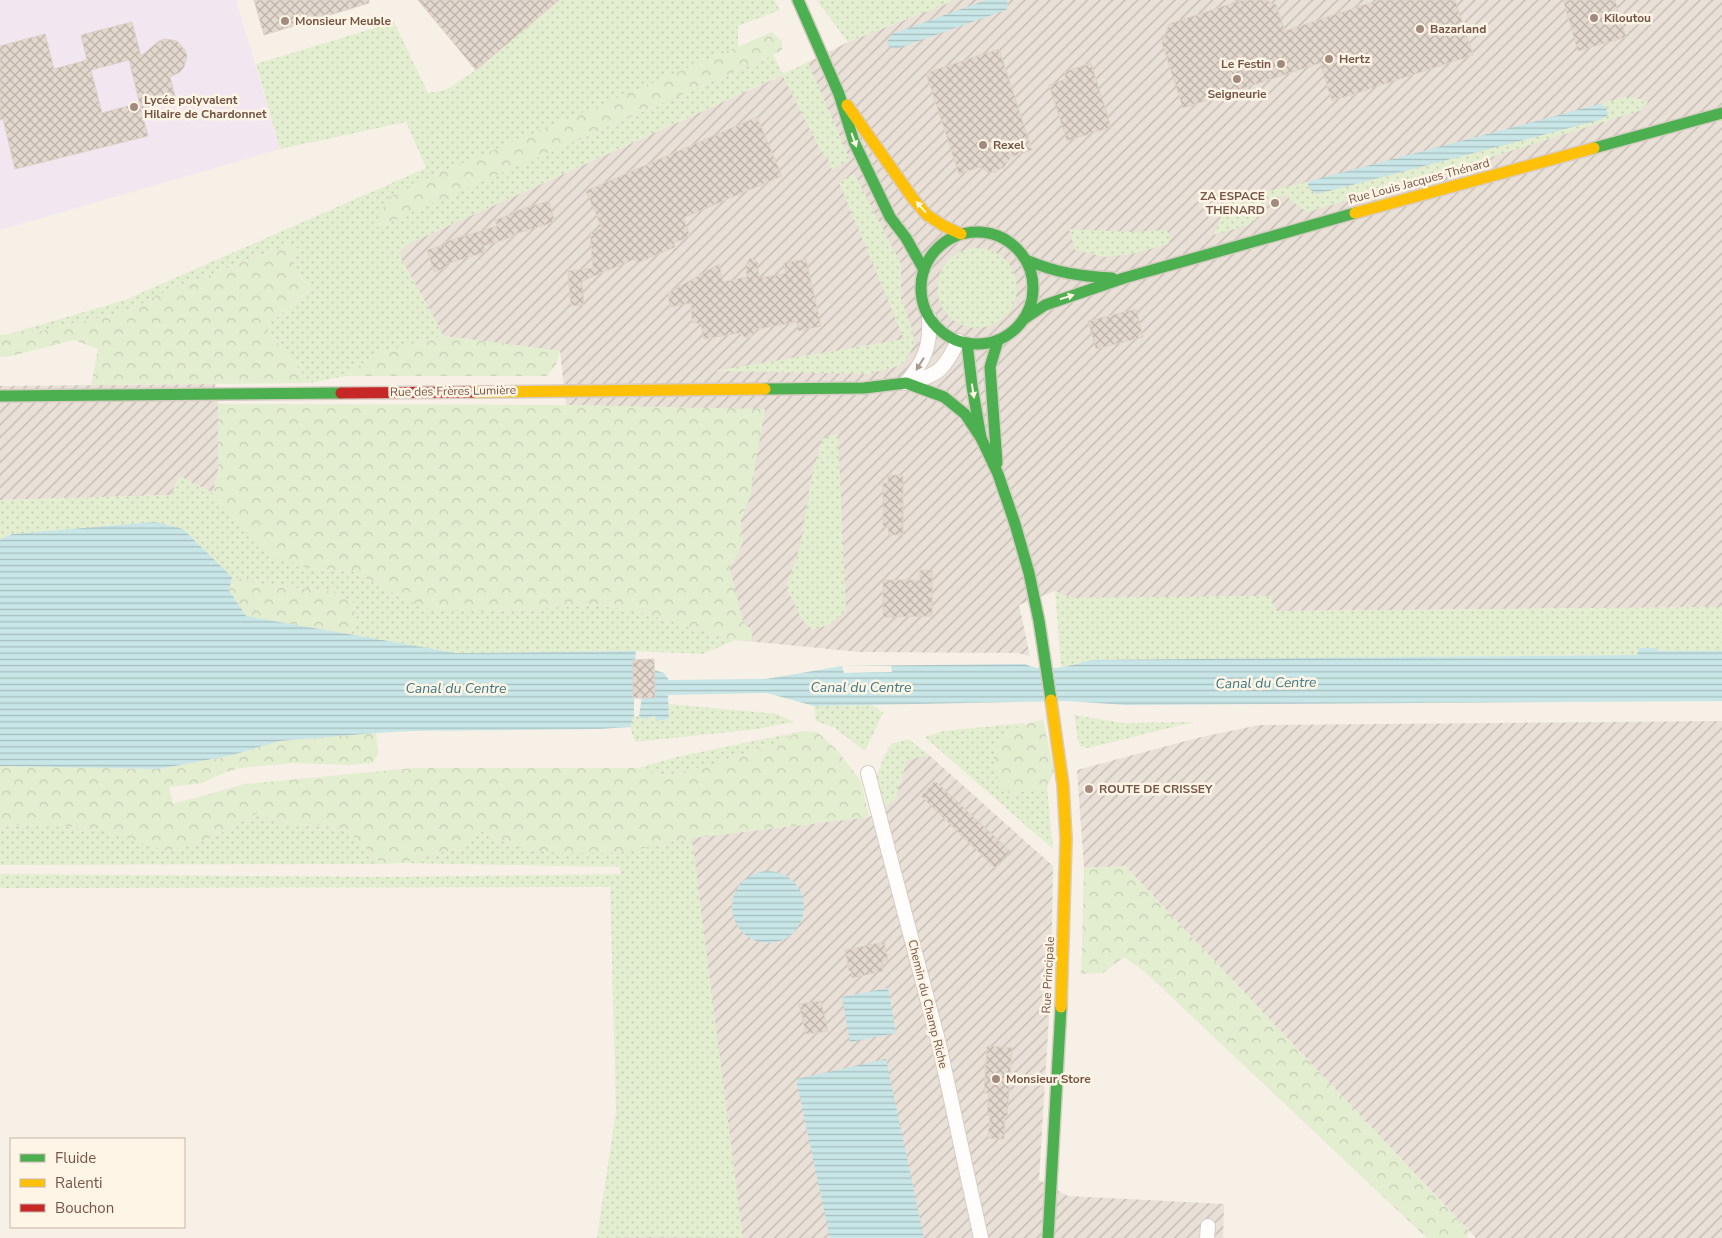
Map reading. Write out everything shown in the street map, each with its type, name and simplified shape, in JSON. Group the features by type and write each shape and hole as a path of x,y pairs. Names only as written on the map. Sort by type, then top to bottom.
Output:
{"street":[{"path":"798,0 839,94 854,142 886,209 895,225 906,238 924,270"},
{"path":"839,94 914,200 927,215 961,234"},
{"name":"Rue Louis Jacques Thénard","path":"1024,319 1045,305 1124,278 1722,113"},
{"path":"972,232 995,234 1008,240 1026,260 1030,269 1033,290 1030,305 1024,319 1012,331 998,340 988,343 963,342 937,328 929,318 921,294 924,270 938,247 949,239 972,232"},
{"name":"Rue Louis Jacques Thénard","path":"1026,260 1044,268 1077,276 1124,278"},
{"path":"906,383 925,356 930,334 929,318"},
{"path":"998,340 990,367 998,474"},
{"path":"963,342 981,438 998,474"},
{"name":"Rue des Frères Lumière","path":"0,396 864,388 925,379 935,373 949,360 963,342"},
{"name":"Rue des Frères Lumière","path":"906,383 944,397 965,414 981,438"},
{"name":"Rue Principale","path":"998,474 1015,524 1039,621 1063,785 1066,839 1064,911 1048,1238"},
{"name":"Chemin du Champ Riche","path":"868,773 939,1044 981,1238"}],"shaded area":[{"name":"Lycée polyvalent Hilaire de Chardonnet","path":"0,0 236,0 280,149 0,230"},
{"path":"956,0 1722,0 1722,607 1276,611 1270,596 1072,598 1055,591 1019,605 1030,656 1018,653 860,652 735,640 681,408 566,405 560,351 444,336 398,253 408,244 783,75 848,42"},
{"path":"215,384 218,404 218,470 213,493 179,476 171,495 0,500 0,386"},
{"path":"1722,721 1722,1238 1476,1238 1125,866 1084,868 1077,770 1197,738 1259,725"},
{"path":"929,755 1053,866 1051,984 1039,1180 1068,1196 1224,1204 1223,1238 615,1238 631,986 619,853 692,838 869,817 895,800 907,760"}],"green space":[{"path":"559,0 774,0 780,10 738,26 738,47 388,198 374,228 773,55 783,74 808,62 850,160 832,170 827,157 823,155 782,75 408,244 398,253 444,336 377,353 345,376 310,383 268,331 271,322 312,289 302,279 293,257 291,244 157,295 131,310 37,332 9,334 125,300 426,168 406,122 280,149 256,64 394,22 428,93 446,90 476,70"},
{"path":"956,0 848,42 817,1"},
{"path":"772,32 782,41 782,50 773,55 373,229 388,198 437,174"},
{"path":"1624,97 1641,99 1648,102 1642,110 1377,193 1307,212 1286,195 1266,201 1265,211 1249,225 1214,235 1222,214 1232,200 1310,181 1308,184 1311,191 1317,194 1599,120 1607,116 1605,106 1600,104"},
{"path":"854,173 901,264 901,299 911,325 915,344 906,360 899,366 869,374 714,371 904,339 839,183"},
{"path":"1069,229 1131,232 1166,230 1171,237 1168,244 1133,254 1105,257 1075,250"},
{"path":"291,244 302,251 293,260 302,280 312,288 271,322 268,331 310,383 91,385 98,349 74,340 0,357 0,335 37,332 131,310 157,295"},
{"path":"977,248 992,251 1005,260 1014,273 1017,288 1014,303 1005,316 992,325 977,328 962,325 949,316 940,303 937,288 940,273 949,260 962,251"},
{"path":"444,336 560,351 557,363 547,376 345,376 377,353"},
{"path":"218,404 566,405 765,409 750,498 741,520 743,543 730,568 743,621 753,632 751,641 735,640 633,610 594,605 496,611 435,611 406,600 354,572 307,568 274,557 246,533 213,493 218,470"},
{"path":"838,433 846,610 831,624 813,630 802,620 786,587 800,546 811,479 822,439"},
{"path":"179,476 213,493 224,506 307,568 354,572 406,600 496,611 593,605 633,610 735,640 703,654 636,651 456,653 350,635 357,622 353,602 334,591 283,587 232,577 183,529 13,534 0,539 0,500 171,495"},
{"path":"232,577 283,587 334,591 353,602 357,622 350,635 245,616 229,590"},
{"path":"1055,591 1072,598 1270,596 1277,611 1722,607 1722,651 1659,651 1656,648 1639,648 1638,655 1092,660 1061,667"},
{"path":"668,704 777,714 794,722 757,729 635,742 630,727 634,716 644,719 656,716 656,721 669,719"},
{"path":"873,705 883,713 865,751 835,728 816,721 814,706"},
{"path":"1074,715 1123,723 1194,722 1088,748 1080,746"},
{"path":"1043,720 1054,771 1047,787 1010,794 998,778 994,768 994,757 997,748 1001,740 1015,729"},
{"path":"1025,723 1005,735 1010,794 1047,787 1053,849 925,737 943,731"},
{"path":"803,731 766,747 714,764 666,776 638,768 681,756"},
{"path":"803,731 817,732 837,750 861,781 869,817 692,838 619,853 560,853 526,850 480,831 462,847 401,863 382,864 347,830 321,825 278,823 258,813 212,838 168,851 101,830 34,823 0,827 0,766 159,769 233,755 279,741 376,733 378,754 372,763 350,765 292,763 240,768 202,783 169,787 173,804 245,784 414,768 638,768 666,776 714,764 766,747"},
{"path":"908,739 929,755 907,761 895,800 882,809 876,778 884,756 891,744"},
{"path":"258,813 278,823 321,825 347,830 382,864 0,865 0,827 34,823 102,830 168,851 212,838"},
{"path":"480,831 526,850 619,853 692,838 743,1238 597,1238 616,1111 610,887 0,888 0,874 389,877 621,874 620,867 401,863 462,847"},
{"path":"1125,866 1469,1231 1467,1238 1427,1238 1144,971 1124,957 1103,973 1081,974 1084,868"}],"water":[{"path":"986,0 1007,0 1008,7 1006,10 896,49 888,46 887,42 892,34"},
{"path":"1600,104 1605,106 1608,113 1607,116 1599,120 1317,194 1311,190 1308,184 1310,181"},
{"name":"Canal du Centre","path":"155,522 183,529 232,577 229,590 246,616 456,653 636,651 633,682 654,682 655,670 664,673 669,680 766,679 842,666 1025,664 1033,667 1049,668 1092,660 1637,655 1639,648 1656,648 1659,651 1722,651 1722,701 1126,705 1067,701 814,706 767,693 668,695 669,719 656,721 655,716 643,719 639,716 642,696 634,697 634,716 630,727 412,731 279,741 233,755 159,769 0,766 0,539 13,534"},
{"path":"768,871 788,877 798,887 804,907 798,927 788,937 768,943 748,937 738,927 732,907 738,887 748,877"},
{"path":"888,988 896,1033 850,1042 842,997"},
{"path":"886,1059 924,1238 830,1238 796,1079"}],"pier":[{"path":"842,666 891,666 892,672 844,673"}],"building":[{"name":"Monsieur Meuble","path":"254,0 369,0 369,3 264,35"},
{"path":"418,0 559,0 476,70"},
{"path":"1242,0 1266,0 1276,5 1285,31 1379,0 1455,0 1473,55 1332,101 1320,63 1183,108 1162,43 1169,24"},
{"name":"Kiloutou","path":"1563,0 1615,0 1626,37 1578,51"},
{"path":"132,22 141,56 159,41 165,39 177,41 185,50 187,56 184,67 180,72 170,77 176,100 141,109 129,60 91,70 102,113 139,103 148,136 15,169 3,119 0,120 0,46 45,34 54,69 87,60 81,35"},
{"path":"999,49 1032,150 1011,157 1004,167 995,172 988,172 979,167 959,174 926,73"},
{"path":"1091,63 1111,127 1067,141 1049,85 1066,79 1064,72"},
{"path":"757,117 782,176 683,218 690,236 674,243 675,247 637,263 635,259 582,281 584,305 571,306 568,271 593,268 590,233 602,228 586,191"},
{"path":"549,201 555,222 514,234 515,236 484,246 486,252 446,264 447,268 434,272 427,250 445,245 444,242 497,226 495,220 513,214 512,212"},
{"path":"750,258 758,263 759,278 786,273 784,263 806,259 821,326 798,331 797,322 757,329 751,337 744,337 739,333 704,339 701,324 692,322 691,303 670,307 668,293 719,264 723,282 747,277 746,265"},
{"path":"1136,309 1143,337 1096,349 1088,321"},
{"path":"888,475 903,475 903,535 889,535 888,527 883,526 883,483 888,483"},
{"path":"920,570 932,570 932,616 883,617 883,580 920,580"},
{"path":"654,659 655,698 633,698 633,660"},
{"path":"935,781 1010,851 995,868 921,796"},
{"path":"884,942 888,960 882,961 883,971 852,978 845,950"},
{"path":"821,1001 828,1031 806,1034 799,1004"},
{"path":"987,1046 1012,1048 1004,1139 988,1138 990,1115 987,1115 989,1093 984,1093"}],"traffic: fast":[{"path":"798,0 839,94 854,142 890,217 906,238 924,270"},
{"path":"1594,148 1722,113"},
{"path":"1024,319 1045,305 1124,278 1355,213"},
{"path":"977,232 998,236 1017,248 1029,267 1033,288 1029,309 1017,328 998,340 977,344 956,340 937,328 925,309 921,288 925,267 937,248 956,236 977,232"},
{"path":"1026,260 1068,273 1112,278"},
{"path":"997,463 990,367 998,340"},
{"path":"967,343 981,438 998,474 1029,573 1039,621 1051,700"},
{"path":"765,389 864,388 906,383 944,397 965,414 981,438"},
{"path":"0,396 341,393"},
{"path":"1048,1238 1061,1007"}],"traffic: slow":[{"path":"847,105 914,200 927,215 961,234"},
{"path":"1355,213 1594,148"},
{"path":"474,392 765,389"},
{"path":"1051,700 1063,785 1066,839 1061,1007"}],"traffic: jam":[{"path":"341,393 474,392"}],"place":[{"name":"Kiloutou","path":"1594,18"},
{"name":"Monsieur Meuble","path":"285,21"},
{"name":"Bazarland","path":"1420,29"},
{"name":"Hertz","path":"1329,59"},
{"name":"Le Festin","path":"1281,64"},
{"name":"Seigneurie","path":"1237,79"},
{"name":"Lycée polyvalent Hilaire de Chardonnet","path":"134,107"},
{"name":"Rexel","path":"983,145"},
{"name":"ZA ESPACE THENARD","path":"1275,203"},
{"name":"ROUTE DE CRISSEY","path":"1089,789"},
{"name":"Monsieur Store","path":"996,1079"}]}
